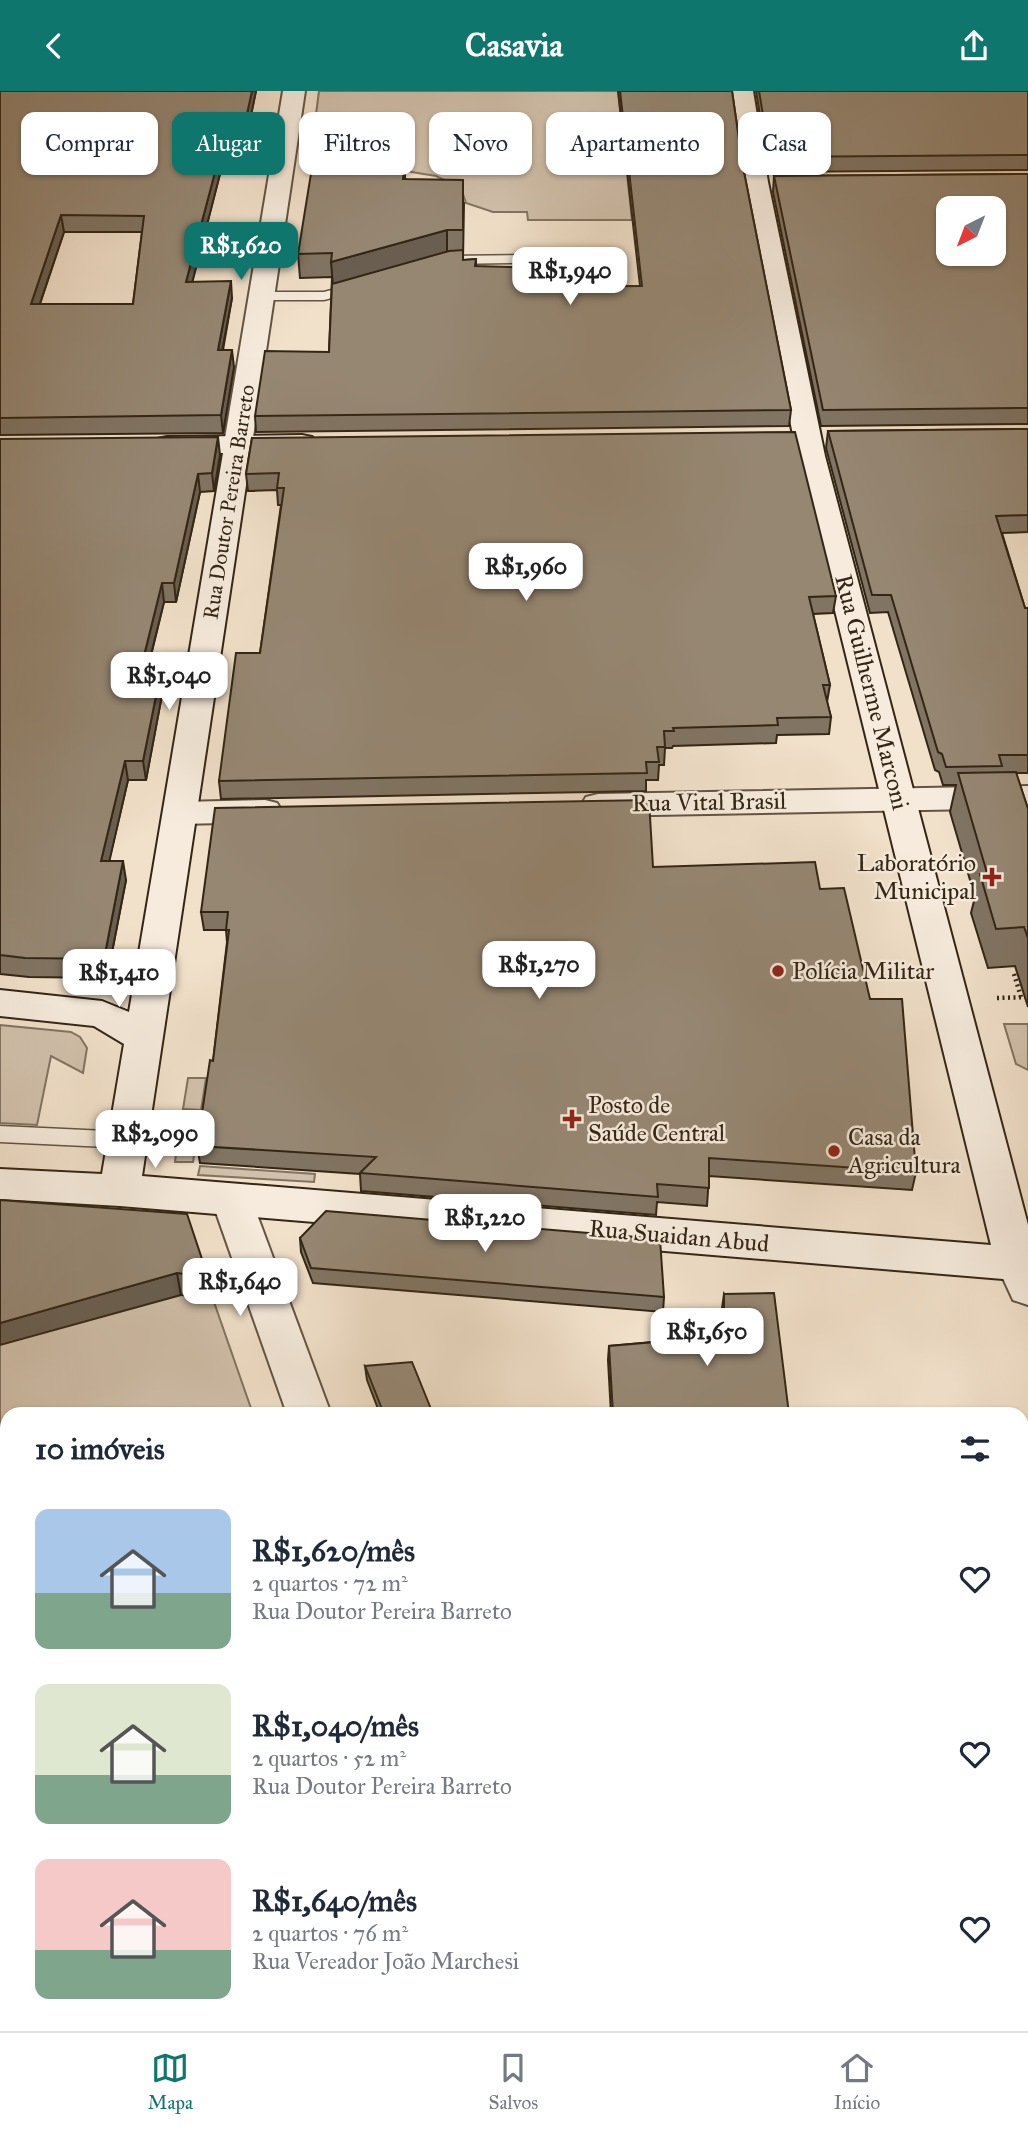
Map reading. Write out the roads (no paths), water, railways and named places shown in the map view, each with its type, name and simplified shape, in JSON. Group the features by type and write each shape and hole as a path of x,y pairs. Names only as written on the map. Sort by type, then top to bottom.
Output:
{"street":[{"name":"Rua Doutor Pereira Barreto","path":"120,1191 294,91"},
{"name":"Rua Guilherme Marconi","path":"742,91 767,182 807,437 899,799 1024,1271"},
{"path":"147,445 334,443"},
{"name":"Rua Vital Brasil","path":"567,805 1028,797"},
{"path":"180,813 289,810"},
{"path":"0,1003 102,1014 129,1006 151,988"},
{"path":"102,1014 144,1038"},
{"name":"Rua Suaidan Abud","path":"0,1184 120,1191 1024,1271"},
{"path":"232,1201 306,1407"}],"lane":[{"path":"423,267 448,260 612,258"},
{"path":"262,296 324,296 374,282"},
{"path":"0,1134 128,1140"}],"place":[{"name":"Laboratório Municipal","path":"992,877"},
{"name":"Polícia Militar","path":"778,971"},
{"name":"Posto de Saúde Central","path":"572,1119"},
{"name":"Casa da Agricultura","path":"834,1151"}]}
